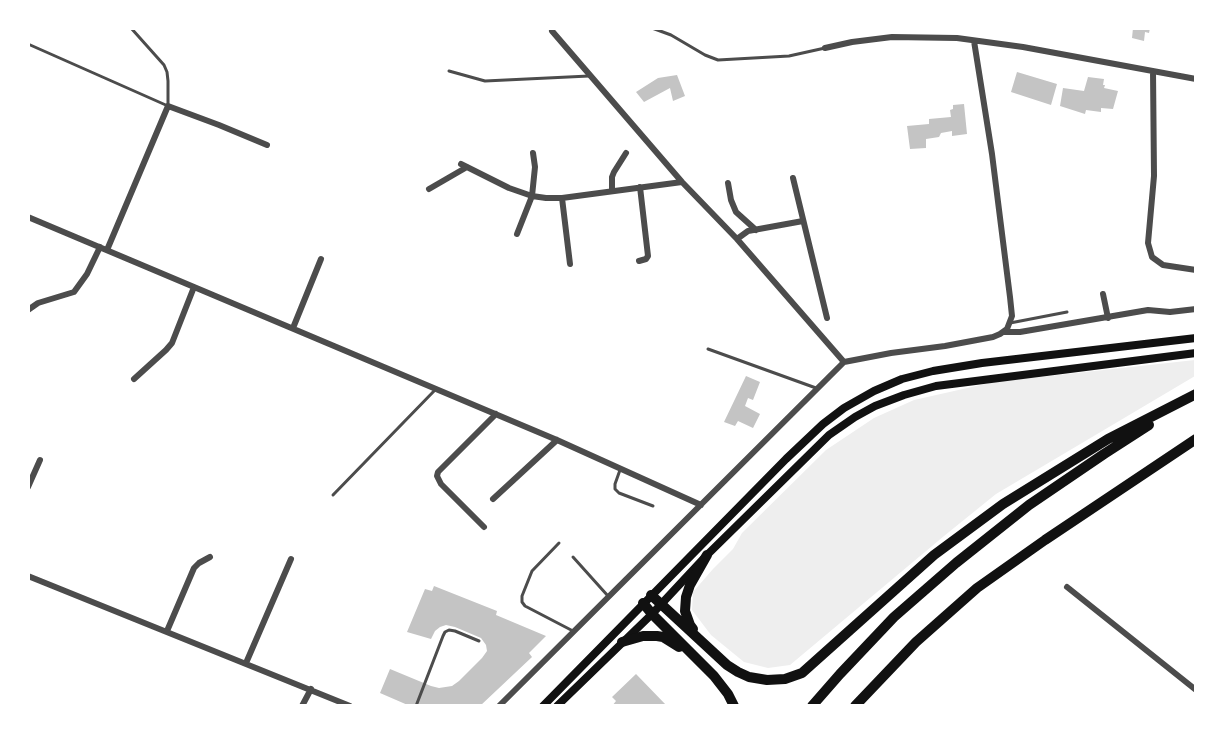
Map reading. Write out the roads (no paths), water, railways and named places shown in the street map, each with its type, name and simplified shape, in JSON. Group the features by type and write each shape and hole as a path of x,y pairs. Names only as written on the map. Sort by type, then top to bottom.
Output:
{"highway":[{"path":"647,599 662,603 727,665 749,677 767,680 785,679 802,673 934,555 1003,504 1108,439 1196,394"},
{"path":"812,705 894,618 956,563 1029,505 1196,394"},
{"path":"855,705 915,642 976,588 1196,439"},
{"path":"1124,487 1196,447"},
{"path":"707,555 690,585 685,611 690,625 708,648"},
{"path":"647,599 652,614 714,676 729,693 734,705"},
{"path":"622,642 643,636 657,636 694,657"}],"main road":[{"path":"543,705 823,423 874,391 902,379 943,369 1196,338"},
{"path":"557,705 652,614 707,555 829,435 875,405 936,386 1196,353"}],"street":[{"path":"552,30 682,182 737,239 844,362"},
{"path":"825,48 892,37 941,37 1023,47 1196,79"},
{"path":"974,41 992,154 1011,319 1003,332"},
{"path":"1153,71 1154,176 1148,243 1152,257 1163,265 1196,270"},
{"path":"28,310 38,303 74,292 87,274 104,249 168,106 267,145"},
{"path":"517,234 532,196 535,167 532,153"},
{"path":"612,191 612,177 626,153"},
{"path":"429,189 464,166 509,188 546,198 682,182"},
{"path":"793,178 827,318"},
{"path":"728,183 730,200 736,212 756,230"},
{"path":"639,261 648,256 640,188"},
{"path":"561,198 570,264"},
{"path":"28,217 557,440 701,505"},
{"path":"737,239 748,231 803,221"},
{"path":"292,328 321,259"},
{"path":"134,379 172,343 194,287"},
{"path":"1102,294 1108,318"},
{"path":"499,705 844,362 993,337 1003,332 1020,332 1148,310 1170,312 1196,309"},
{"path":"484,527 441,484 437,476 438,472 496,414"},
{"path":"493,500 557,440"},
{"path":"28,487 40,460"},
{"path":"167,631 194,568 210,557"},
{"path":"246,663 291,558"},
{"path":"28,576 350,705"},
{"path":"1067,587 1196,690"},
{"path":"302,705 311,689"}],"lane":[{"path":"28,44 168,106 168,81 164,65 131,28"},
{"path":"652,28 677,38 718,60 789,56 825,48"},
{"path":"449,71 484,81 591,76"},
{"path":"1011,319 1067,312"},
{"path":"708,349 817,389"},
{"path":"333,495 436,389"},
{"path":"621,468 615,489 619,493 653,506"},
{"path":"559,543 532,571 522,596 522,602 525,606 573,631"},
{"path":"573,557 608,596"},
{"path":"416,705 445,632 455,631 478,641"}]}
